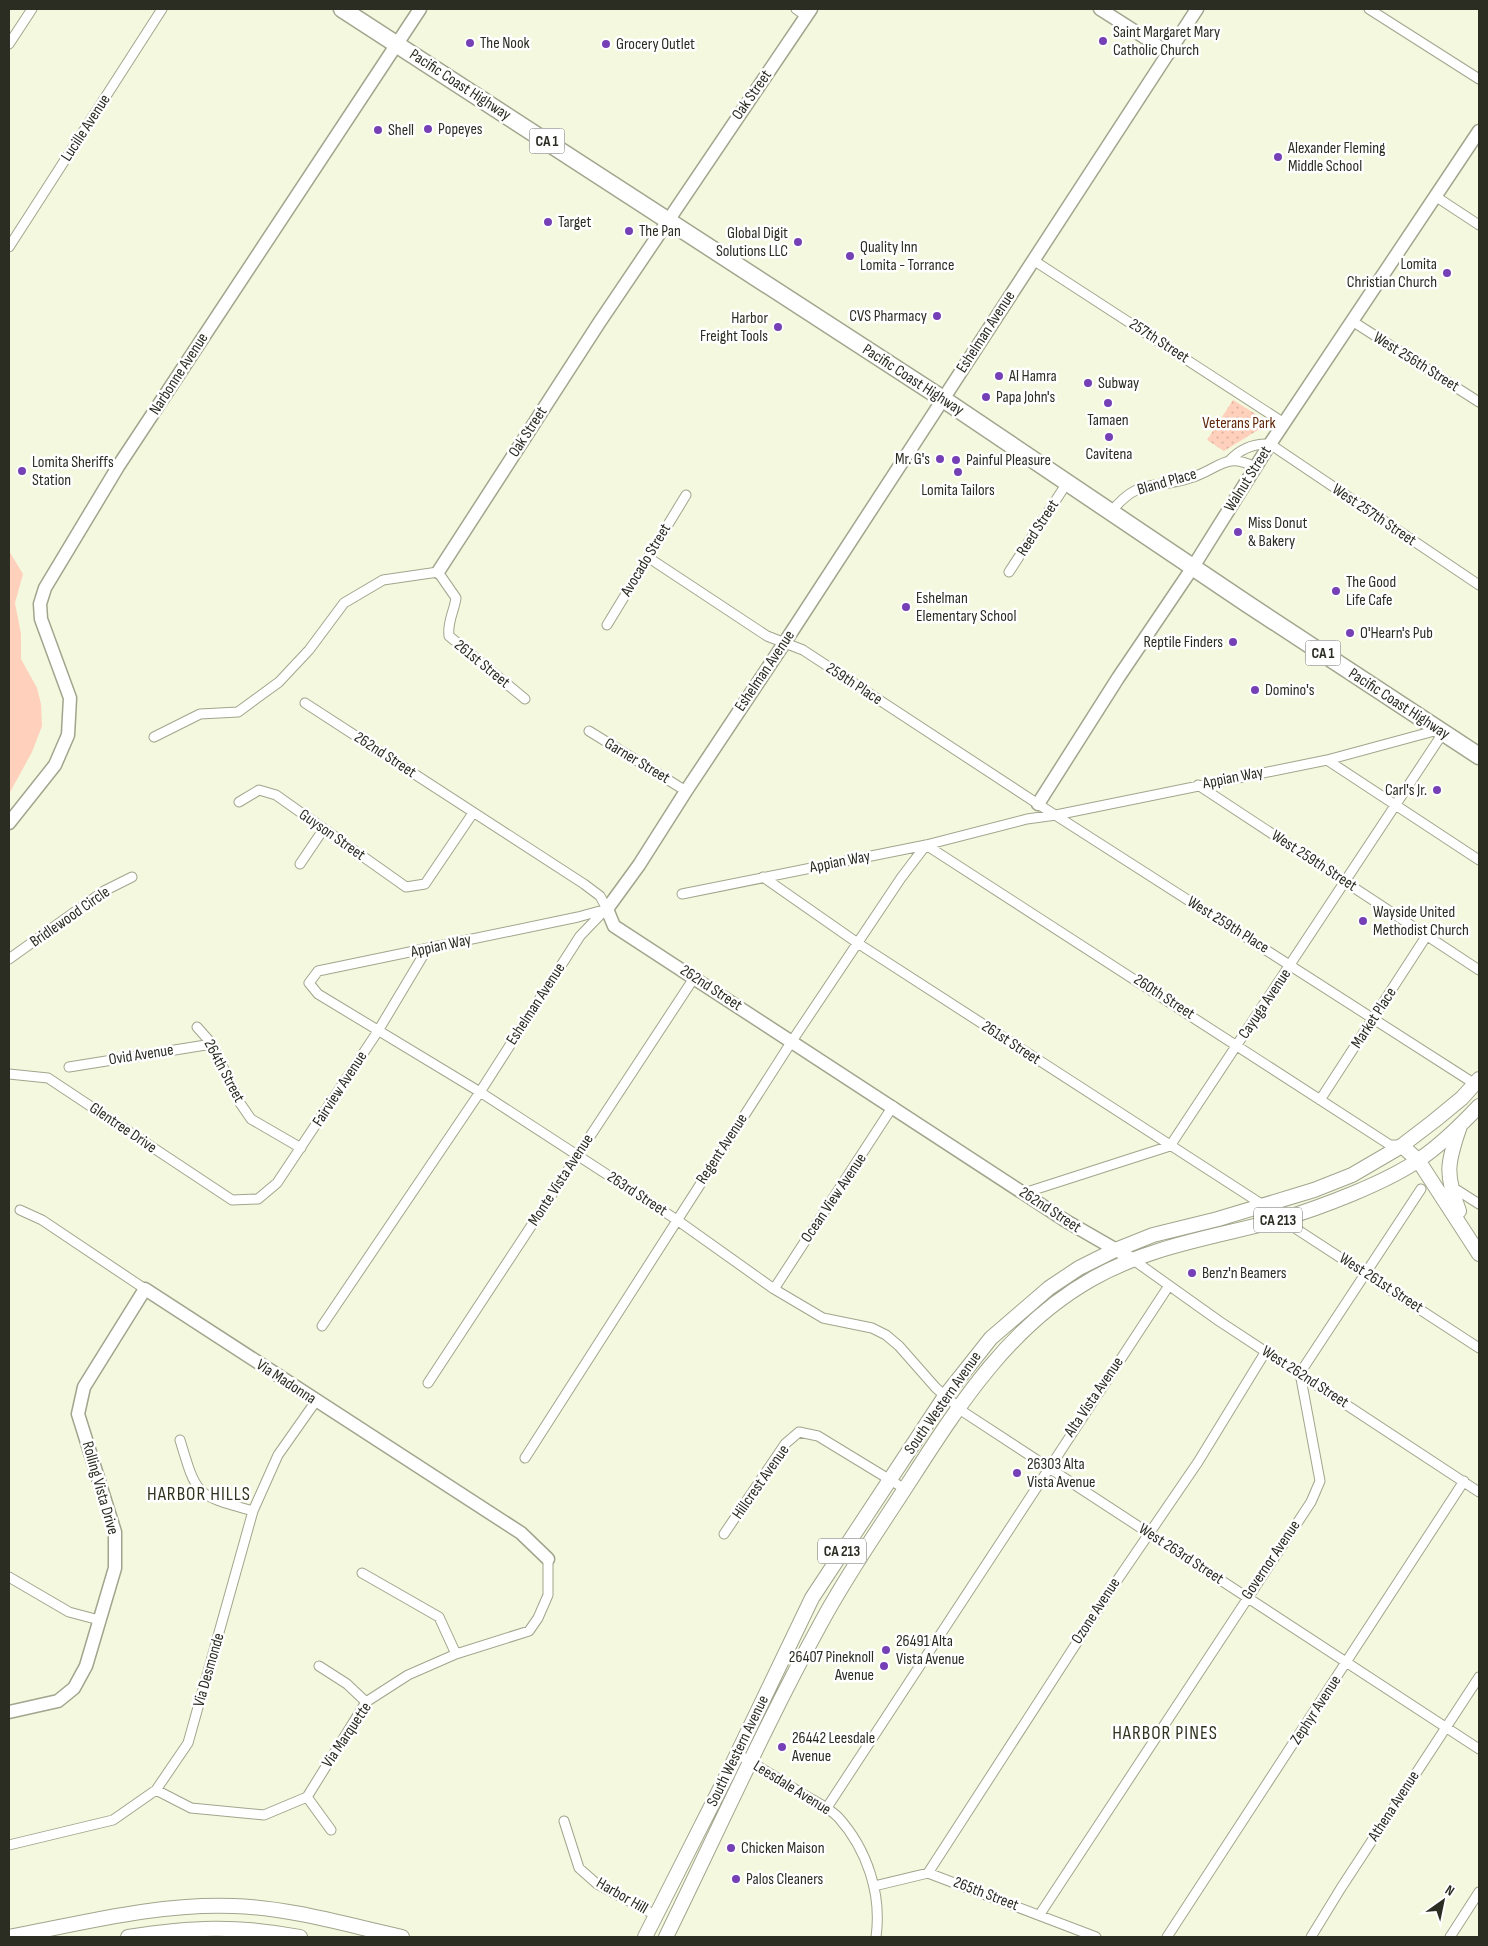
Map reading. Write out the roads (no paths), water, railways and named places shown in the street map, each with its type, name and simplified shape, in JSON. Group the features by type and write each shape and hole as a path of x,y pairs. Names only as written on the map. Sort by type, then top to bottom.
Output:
{"highway":[{"name":"Pacific Coast Highway","path":"342,9 943,399 1440,732 1479,756"}],"main road":[{"name":"South Western Avenue","path":"646,1937 812,1598 945,1396 991,1338 1049,1288 1079,1268 1113,1250 1153,1235 1263,1205 1337,1182 1402,1146 1434,1122 1477,1082"},
{"name":"South Western Avenue","path":"666,1937 827,1612 959,1407 984,1372 1005,1348 1057,1302 1092,1279 1132,1260 1183,1242 1281,1219 1366,1187 1418,1160 1461,1126 1479,1106"},
{"path":"1461,1126 1450,1159 1448,1172 1449,1184 1465,1231"},
{"path":"1402,1146 1418,1160 1479,1254"},
{"path":"9,1937 144,1911 194,1906 235,1906 299,1914 402,1937"},
{"path":"128,1937 205,1927 232,1928 300,1937"}],"street":[{"path":"9,44 32,9"},
{"name":"Lucille Avenue","path":"9,246 162,9"},
{"name":"Narbonne Avenue","path":"9,823 55,765 68,735 70,698 41,620 40,604 45,588 118,465 420,9"},
{"path":"1100,9 1169,53"},
{"name":"Eshelman Avenue","path":"322,1326 480,1092 580,936 607,908 639,866 686,790 785,642 1197,9"},
{"path":"1369,9 1479,80"},
{"name":"Oak Street","path":"438,572 599,323 669,221 804,11"},
{"name":"Walnut Street","path":"1038,804 1118,678 1193,567 1270,444 1479,131"},
{"path":"1435,196 1479,225"},
{"name":"257th Street","path":"1033,260 1284,423"},
{"name":"West 256th Street","path":"1352,321 1479,402"},
{"name":"Bland Place","path":"1111,512 1122,499 1136,489 1148,484 1190,478 1229,461 1235,454 1256,443 1270,444"},
{"name":"West 257th Street","path":"1270,444 1479,585"},
{"path":"1229,461 1240,459 1255,467"},
{"name":"Reed Street","path":"1009,572 1067,483"},
{"name":"Avocado Street","path":"607,625 649,558 658,538 686,495"},
{"name":"259th Place","path":"649,558 767,636 803,650 1056,815"},
{"path":"154,737 200,714 238,712 279,682 309,650 344,603 383,580 438,572"},
{"name":"261st Street","path":"438,572 456,598 454,612 447,626 449,636 526,699"},
{"name":"262nd Street","path":"305,703 584,884 600,896 614,926 1113,1250 1132,1260"},
{"name":"Garner Street","path":"588,732 686,790"},
{"name":"Appian Way","path":"682,894 926,845 1027,819 1056,815 1327,760 1440,732"},
{"name":"Cayuga Avenue","path":"1170,1146 1346,882 1440,732"},
{"path":"1327,760 1479,860"},
{"name":"West 259th Street","path":"1198,785 1479,970"},
{"name":"Guyson Street","path":"239,802 255,791 267,791 406,887 425,884 473,813"},
{"path":"1027,819 1038,804"},
{"name":"West 259th Place","path":"1056,815 1291,964 1373,1019 1477,1082"},
{"path":"300,864 322,830"},
{"name":"Regent Avenue","path":"524,1458 792,1041 859,944 901,878 926,845"},
{"name":"260th Street","path":"926,845 1390,1146 1402,1146"},
{"name":"Bridlewood Circle","path":"9,959 104,891 132,876"},
{"name":"261st Street","path":"763,877 859,944 1263,1205"},
{"name":"Appian Way","path":"309,983 318,971 578,917 607,908"},
{"name":"Market Place","path":"1320,1100 1427,935"},
{"name":"Fairview Avenue","path":"232,1200 258,1200 277,1183 378,1031 427,949"},
{"name":"Monte Vista Avenue","path":"428,1383 694,978"},
{"name":"263rd Street","path":"309,983 318,994 480,1092 676,1220 774,1289 823,1318 872,1328 886,1335 945,1396 959,1407"},
{"name":"264th Street","path":"197,1027 212,1044 240,1103 251,1119 301,1148"},
{"name":"Ovid Avenue","path":"70,1067 212,1044"},
{"name":"Glentree Drive","path":"9,1074 12,1072 48,1078 232,1200"},
{"name":"Ocean View Avenue","path":"774,1289 893,1106"},
{"path":"1024,1192 1170,1146"},
{"path":"1300,1373 1421,1189"},
{"path":"1457,1190 1479,1204"},
{"name":"Via Madonna","path":"20,1210 42,1220 316,1402 521,1533 548,1559"},
{"name":"West 261st Street","path":"1281,1219 1479,1348"},
{"name":"West 262nd Street","path":"1132,1260 1168,1287 1479,1492"},
{"name":"Alta Vista Avenue","path":"826,1809 991,1560 1048,1468 1168,1287"},
{"name":"Rolling Vista Drive","path":"9,1712 58,1700 74,1688 86,1666 115,1568 115,1532 78,1414 84,1387 145,1289"},
{"name":"Ozone Avenue","path":"928,1873 991,1772 1149,1532 1198,1462 1266,1351"},
{"name":"Governor Avenue","path":"1040,1914 1311,1502 1320,1481 1300,1373"},
{"name":"Via Desmonde","path":"9,1845 113,1820 156,1790 188,1743 254,1511 278,1455 316,1402"},
{"name":"West 263rd Street","path":"959,1407 1048,1468 1149,1532 1479,1749"},
{"name":"Hillcrest Avenue","path":"724,1534 785,1444 799,1432 818,1436 905,1489"},
{"path":"180,1440 193,1483 210,1499 254,1511"},
{"name":"Zephyr Avenue","path":"1167,1937 1464,1481"},
{"name":"Via Marquette","path":"307,1796 366,1702 408,1675 456,1654 528,1631 538,1618 548,1595 548,1559"},
{"path":"362,1573 439,1617 456,1654"},
{"path":"9,1577 69,1612 99,1620"},
{"path":"319,1666 347,1684 366,1702"},
{"name":"Athena Avenue","path":"1311,1937 1479,1677"},
{"name":"Leesdale Avenue","path":"737,1754 836,1816 862,1852 874,1886 878,1899 876,1937"},
{"path":"156,1790 191,1808 264,1815 307,1796 331,1830"},
{"name":"Harbor Hill","path":"564,1821 579,1868 597,1884 657,1916"},
{"path":"874,1886 928,1873"},
{"name":"265th Street","path":"928,1873 1040,1914 1096,1937"},
{"path":"1450,1937 1479,1892"}],"place":[{"name":"Saint Margaret Mary Catholic Church","path":"1103,41"},
{"name":"The Nook","path":"470,43"},
{"name":"Grocery Outlet","path":"606,44"},
{"name":"Popeyes","path":"428,129"},
{"name":"Shell","path":"378,130"},
{"name":"Alexander Fleming Middle School","path":"1278,157"},
{"name":"Target","path":"548,222"},
{"name":"The Pan","path":"629,231"},
{"name":"Global Digit Solutions LLC","path":"798,242"},
{"name":"Quality Inn Lomita - Torrance","path":"850,256"},
{"name":"Lomita Christian Church","path":"1447,273"},
{"name":"CVS Pharmacy","path":"937,316"},
{"name":"Harbor Freight Tools","path":"778,327"},
{"name":"Al Hamra","path":"999,376"},
{"name":"Subway","path":"1088,383"},
{"name":"Papa John's","path":"986,397"},
{"name":"Tamaen","path":"1108,403"},
{"name":"Cavitena","path":"1109,437"},
{"name":"Mr. G's","path":"940,459"},
{"name":"Painful Pleasure","path":"956,460"},
{"name":"Lomita Sheriffs Station","path":"22,471"},
{"name":"Lomita Tailors","path":"958,472"},
{"name":"Miss Donut & Bakery","path":"1238,532"},
{"name":"The Good Life Cafe","path":"1336,591"},
{"name":"Eshelman Elementary School","path":"906,607"},
{"name":"O'Hearn's Pub","path":"1350,633"},
{"name":"Reptile Finders","path":"1233,642"},
{"name":"Domino's","path":"1255,690"},
{"name":"Carl's Jr.","path":"1437,790"},
{"name":"Wayside United Methodist Church","path":"1363,921"},
{"name":"Benz'n Beamers","path":"1192,1273"},
{"name":"26303 Alta Vista Avenue","path":"1017,1473"},
{"name":"26491 Alta Vista Avenue","path":"886,1650"},
{"name":"26407 Pineknoll Avenue","path":"884,1666"},
{"name":"26442 Leesdale Avenue","path":"782,1747"},
{"name":"Chicken Maison","path":"731,1848"},
{"name":"Palos Cleaners","path":"736,1879"}],"district":[{"name":"HARBOR HILLS","path":"199,1494"},
{"name":"HARBOR PINES","path":"1165,1733"}],"park label":[{"name":"Veterans Park","path":"1239,423"}]}
